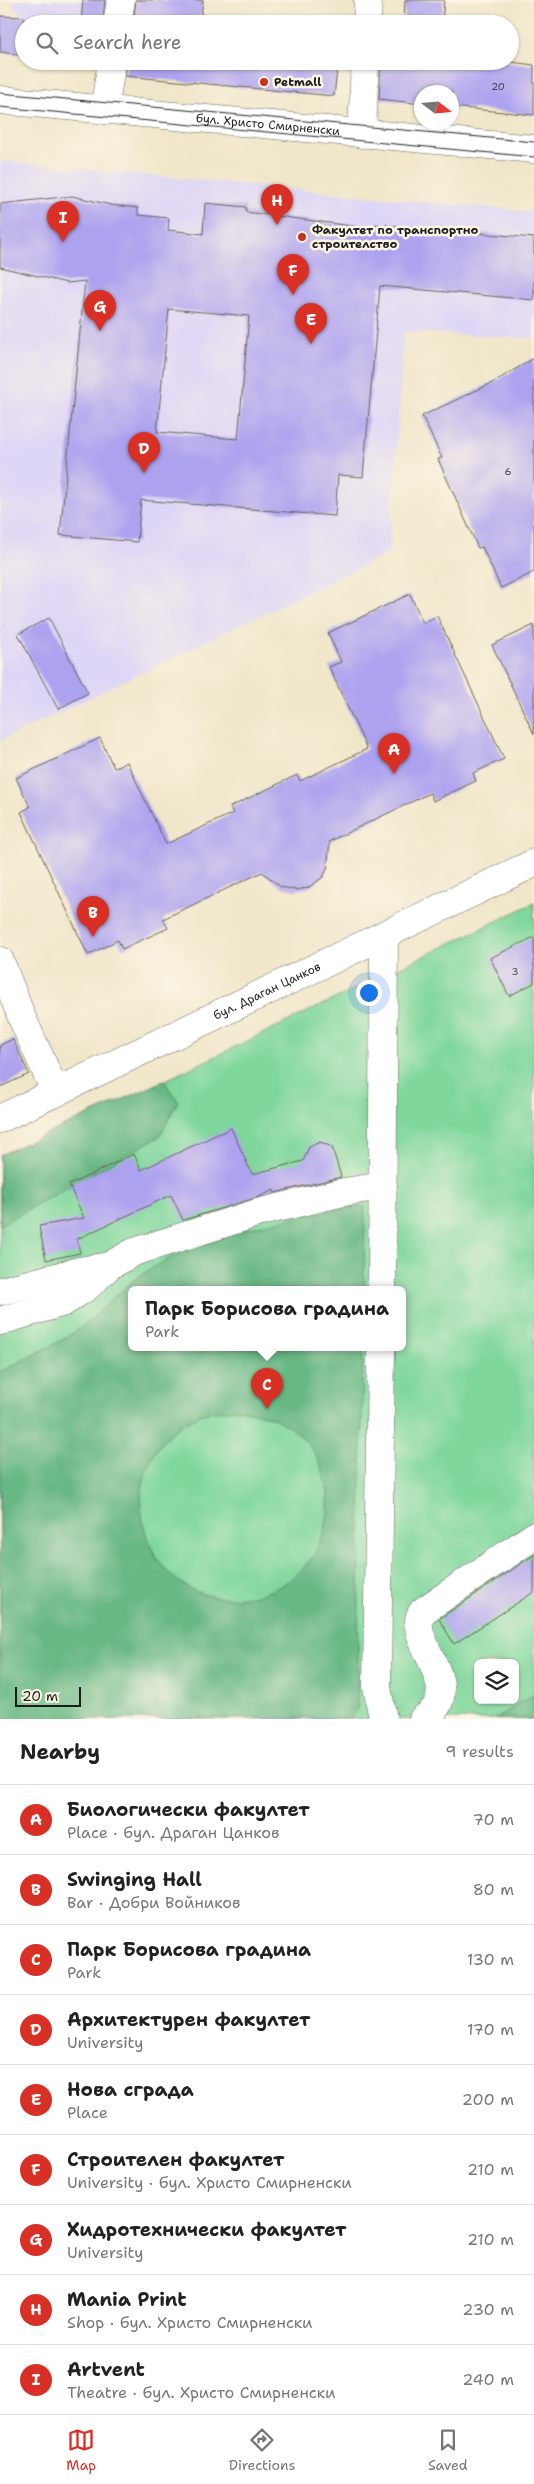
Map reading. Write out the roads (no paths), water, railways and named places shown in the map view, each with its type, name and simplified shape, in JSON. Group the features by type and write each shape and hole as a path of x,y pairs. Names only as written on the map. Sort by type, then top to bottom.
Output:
{"street":[{"path":"119,15 121,0"},
{"path":"367,15 368,0"},
{"path":"104,110 111,70"},
{"path":"362,134 365,70"},
{"name":"бул. Христо Смирненски","path":"0,100 534,149"},
{"name":"бул. Драган Цанков","path":"0,1119 534,863"},
{"path":"382,1286 384,936"},
{"path":"0,960 22,1018 56,1093"},
{"path":"0,1321 64,1302 87,1287 109,1266 134,1252 258,1213 344,1192 383,1186"},
{"path":"1,1291 79,1270 109,1266"},
{"path":"381,1351 377,1687 383,1719"},
{"path":"423,1719 429,1715 438,1703 441,1686 418,1626 418,1617 422,1611 534,1536"}],"tram line":[{"path":"0,93 534,142"},
{"path":"0,107 534,157"}],"place":[{"name":"Petmall","path":"264,82"},
{"name":"Mania Print","path":"277,225"},
{"name":"Факултет по транспортно строителство","path":"302,237"},
{"name":"Artvent","path":"63,242"},
{"name":"Строителен факултет","path":"293,295"},
{"name":"Хидротехнически факултет","path":"100,331"},
{"name":"Нова сграда","path":"311,344"},
{"name":"Архитектурен факултет","path":"144,473"},
{"name":"Биологически факултет","path":"394,774"},
{"name":"Swinging Hall","path":"93,937"},
{"name":"Парк Борисова градина","path":"267,1409"}]}
